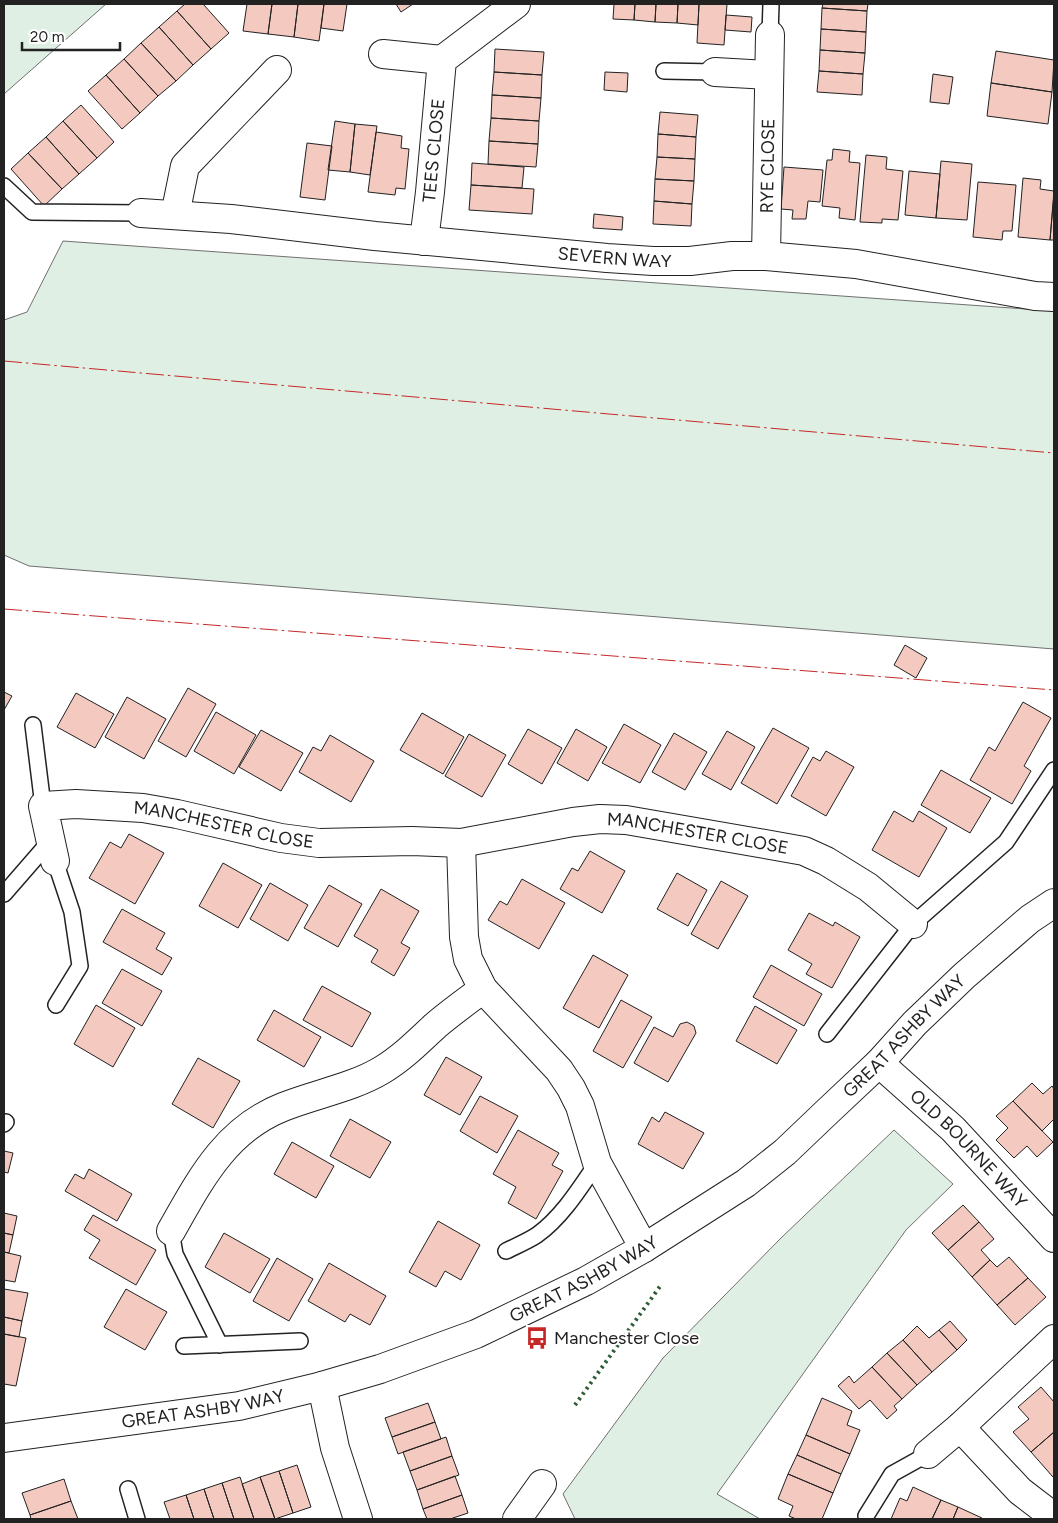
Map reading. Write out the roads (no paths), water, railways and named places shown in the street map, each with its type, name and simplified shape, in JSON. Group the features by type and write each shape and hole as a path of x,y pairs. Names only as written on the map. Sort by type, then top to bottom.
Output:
{"street":[{"path":"383,54 442,60 516,4"},
{"name":"RYE CLOSE","path":"766,256 770,35"},
{"name":"TEES CLOSE","path":"424,241 442,60"},
{"path":"174,215 185,166 277,70"},
{"path":"715,72 769,75"},
{"name":"SEVERN WAY","path":"141,213 231,219 424,241 652,261 690,261 732,256 766,256 856,264 1034,296 1054,297"},
{"name":"MANCHESTER CLOSE","path":"43,806 76,804 143,808 178,814 281,838 319,843 412,841 461,843 573,822 600,819 626,820 804,851 843,870 868,887 913,924"},
{"path":"43,806 53,850"},
{"path":"461,843 464,937 468,959 483,989 559,1070 571,1088 580,1106 597,1163 644,1248"},
{"name":"GREAT ASHBY WAY","path":"4,1438 239,1406 322,1386 380,1369 476,1334 586,1281 644,1248 746,1183 785,1152 878,1063 915,1023 964,976 1030,919 1054,903"},
{"path":"171,1231 200,1180 239,1132 258,1118 283,1107 355,1082 380,1071 401,1058 436,1025 483,989"},
{"name":"OLD BOURNE WAY","path":"878,1063 953,1129 1054,1238"},
{"path":"928,1454 960,1427 1054,1339"},
{"path":"322,1386 335,1448 358,1519"},
{"path":"960,1427 1020,1491 1054,1517"},
{"path":"517,1519 542,1484"}],"lane":[{"path":"770,35 771,4"},
{"path":"664,71 715,72"},
{"path":"4,186 32,212 141,213"},
{"path":"32,725 43,806"},
{"path":"827,1034 913,924 1006,842 1054,770"},
{"path":"4,894 53,850 72,912 80,966 56,1005"},
{"path":"506,1251 537,1235 553,1220 597,1163"},
{"path":"171,1231 176,1254 220,1344"},
{"path":"184,1346 300,1341"},
{"path":"866,1516 892,1474 928,1454"},
{"path":"128,1489 137,1519"}],"place":[{"name":"Manchester Close","path":"537,1338"}]}
